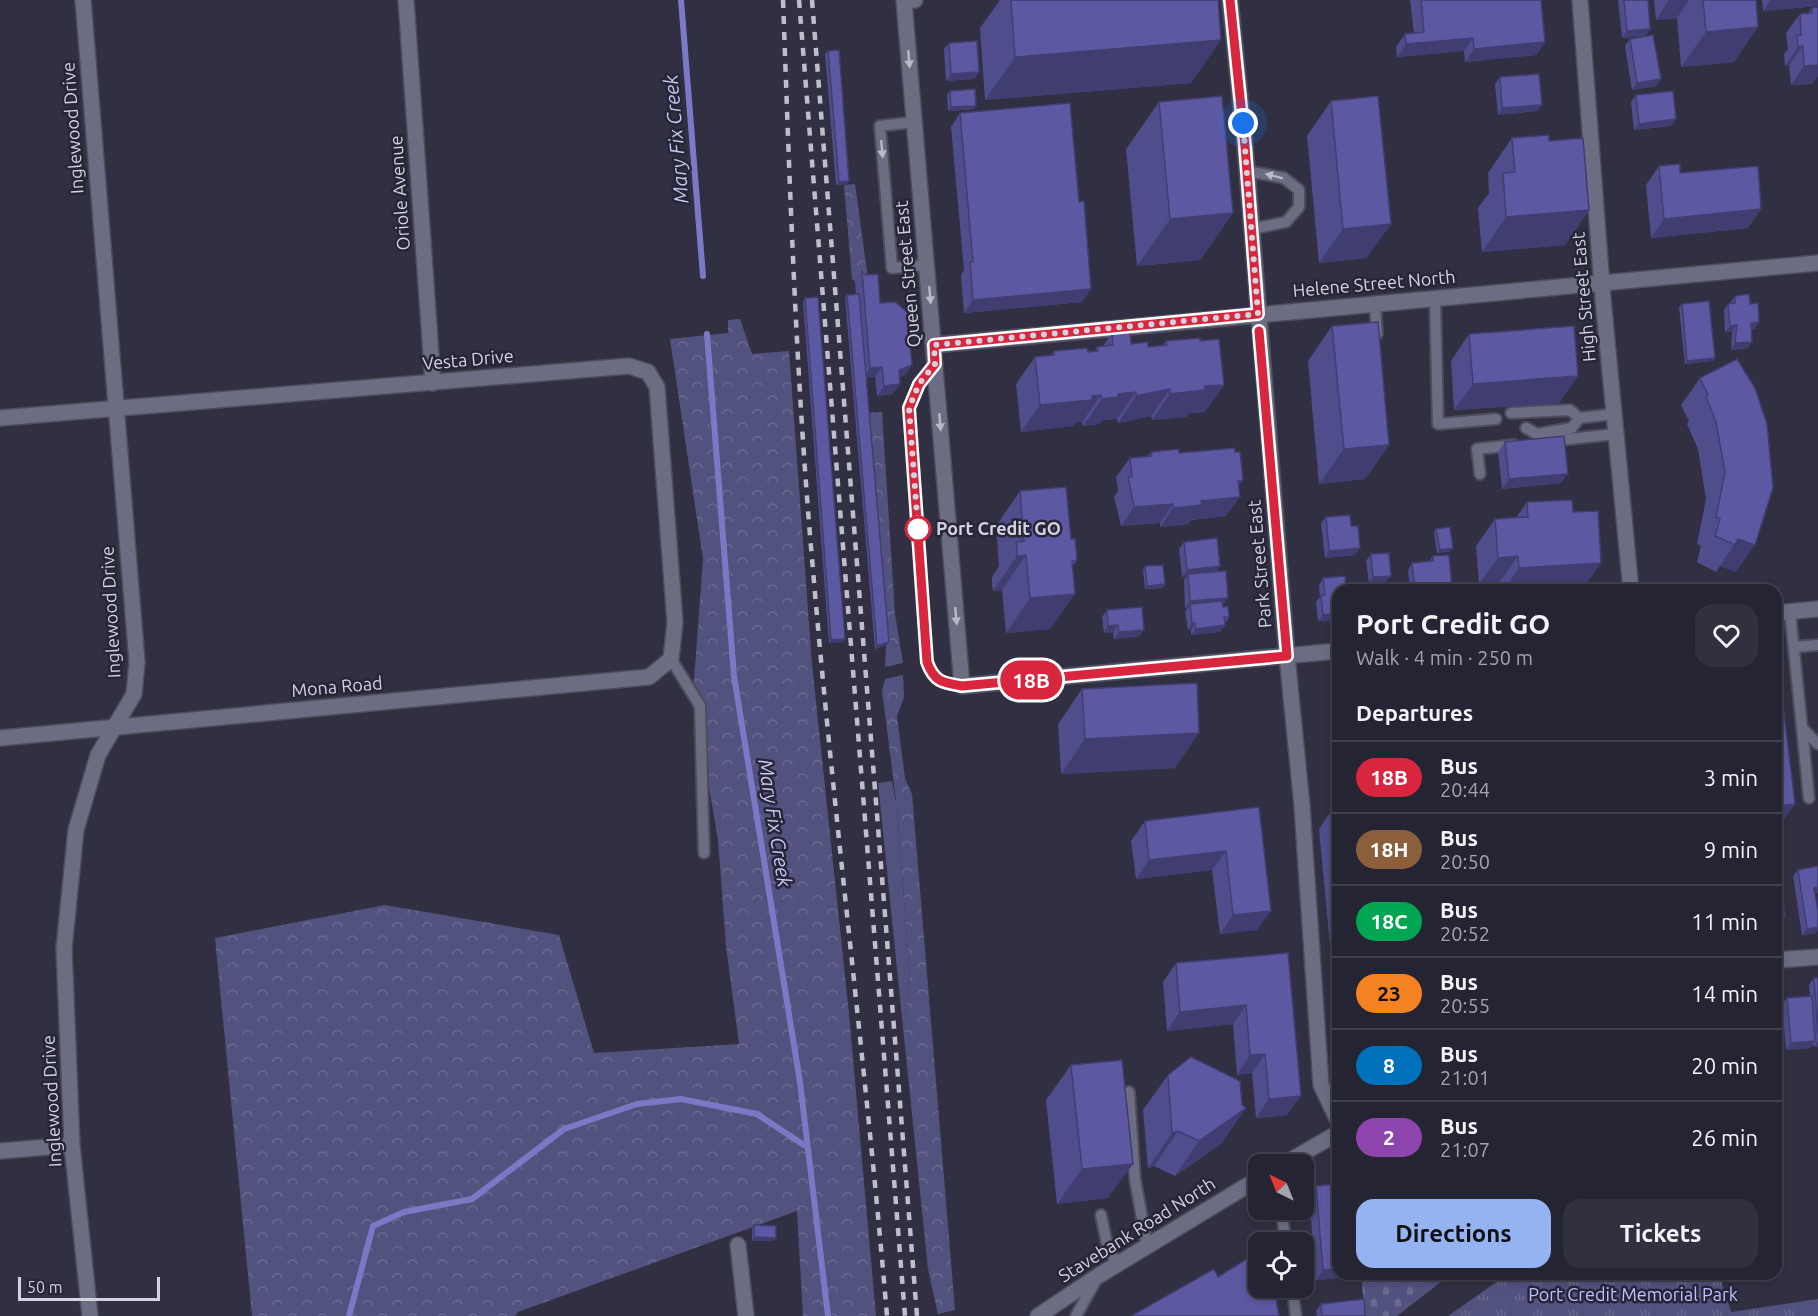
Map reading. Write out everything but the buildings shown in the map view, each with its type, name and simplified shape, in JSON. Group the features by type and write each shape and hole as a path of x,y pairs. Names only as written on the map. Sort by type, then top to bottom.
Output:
{"street":[{"name":"Inglewood Drive","path":"83,0 137,662 134,694 98,755 76,830 65,936 72,1145 90,1316"},
{"name":"Oriole Avenue","path":"406,0 433,383"},
{"name":"Park Street East","path":"1230,0 1302,806 1321,1086 1332,1109"},
{"name":"High Street East","path":"1580,0 1602,282 1630,584"},
{"name":"Queen Street East","path":"909,1 914,122 962,686"},
{"name":"Helene Street North","path":"934,345 1818,263"},
{"name":"Vesta Drive","path":"0,418 628,366 648,372 657,387 675,622 671,659"},
{"path":"1783,612 1818,609"},
{"path":"962,686 1332,652"},
{"name":"Mona Road","path":"0,738 649,677 671,659"},
{"path":"1782,960 1818,957"},
{"path":"1301,1154 1332,1136"},
{"path":"0,1150 72,1145"},
{"name":"Stavebank Road North","path":"1038,1316 1098,1276 1248,1185"},
{"path":"738,1245 746,1316"}],"lane":[{"path":"914,122 880,126 892,268 927,265"},
{"path":"1247,171 1284,178 1299,190 1299,207 1286,222 1251,229"},
{"path":"1436,298 1438,424 1496,419"},
{"path":"1375,304 1378,341"},
{"path":"935,364 919,384 909,408 927,662 931,674 939,682 962,686"},
{"path":"1511,413 1570,410 1579,418 1614,414"},
{"path":"1526,428 1537,434 1572,428 1579,418"},
{"path":"1480,474 1477,449 1616,434"},
{"path":"1783,612 1794,647 1809,798"},
{"path":"1794,647 1818,645"},
{"path":"671,659 700,706 704,853"},
{"path":"1802,728 1818,742"},
{"path":"1129,1092 1135,1179 1148,1246"},
{"path":"1101,1215 1108,1249 1118,1264"},
{"path":"1076,1316 1098,1276"},
{"path":"1294,1298 1296,1316"}],"green space":[{"path":"855,184 868,279 859,285 852,279 844,185"},
{"path":"740,319 752,354 789,351 812,664 849,1014 876,1316 803,1316 797,1211 518,1312 515,1316 252,1316 215,938 385,905 559,935 594,1053 739,1044 726,946 718,840 693,693 703,559 670,339 728,333 728,320"},
{"path":"882,412 895,614 903,663 885,667 886,645 866,413"},
{"path":"903,675 904,697 897,716 905,779 912,794 955,1310 938,1314 928,1269 903,1027 910,981 897,808 882,690 885,679"},
{"path":"892,781 897,808 910,981 903,1027 878,783"},
{"path":"1362,1280 1443,1280 1397,1316 1365,1316"},
{"name":"Port Credit Memorial Park","path":"1499,1280 1721,1280 1731,1312 1818,1299 1818,1316 1448,1316"}],"waterway":[{"name":"Mary Fix Creek","path":"681,0 703,276"},
{"name":"Mary Fix Creek","path":"707,334 734,676 800,1082 828,1316"},
{"path":"349,1316 373,1226 404,1212 472,1199 564,1129 637,1104 681,1099 757,1114 807,1147"}],"railway":[{"path":"783,0 794,285 807,499 821,663 870,1129 887,1316"},
{"path":"799,0 905,1316"},
{"path":"812,0 917,1316"}],"bus line":[{"name":"18B","path":"1230,0 1245,146 1258,314 934,345 935,364 919,384 909,408 927,662 931,674 939,682 962,686 1287,656 1259,331"}],"place":[{"name":"Port Credit GO","path":"918,529"}],"route":[{"path":"918,529 909,408 919,384 935,364 934,345 1258,314 1243,123"}]}
